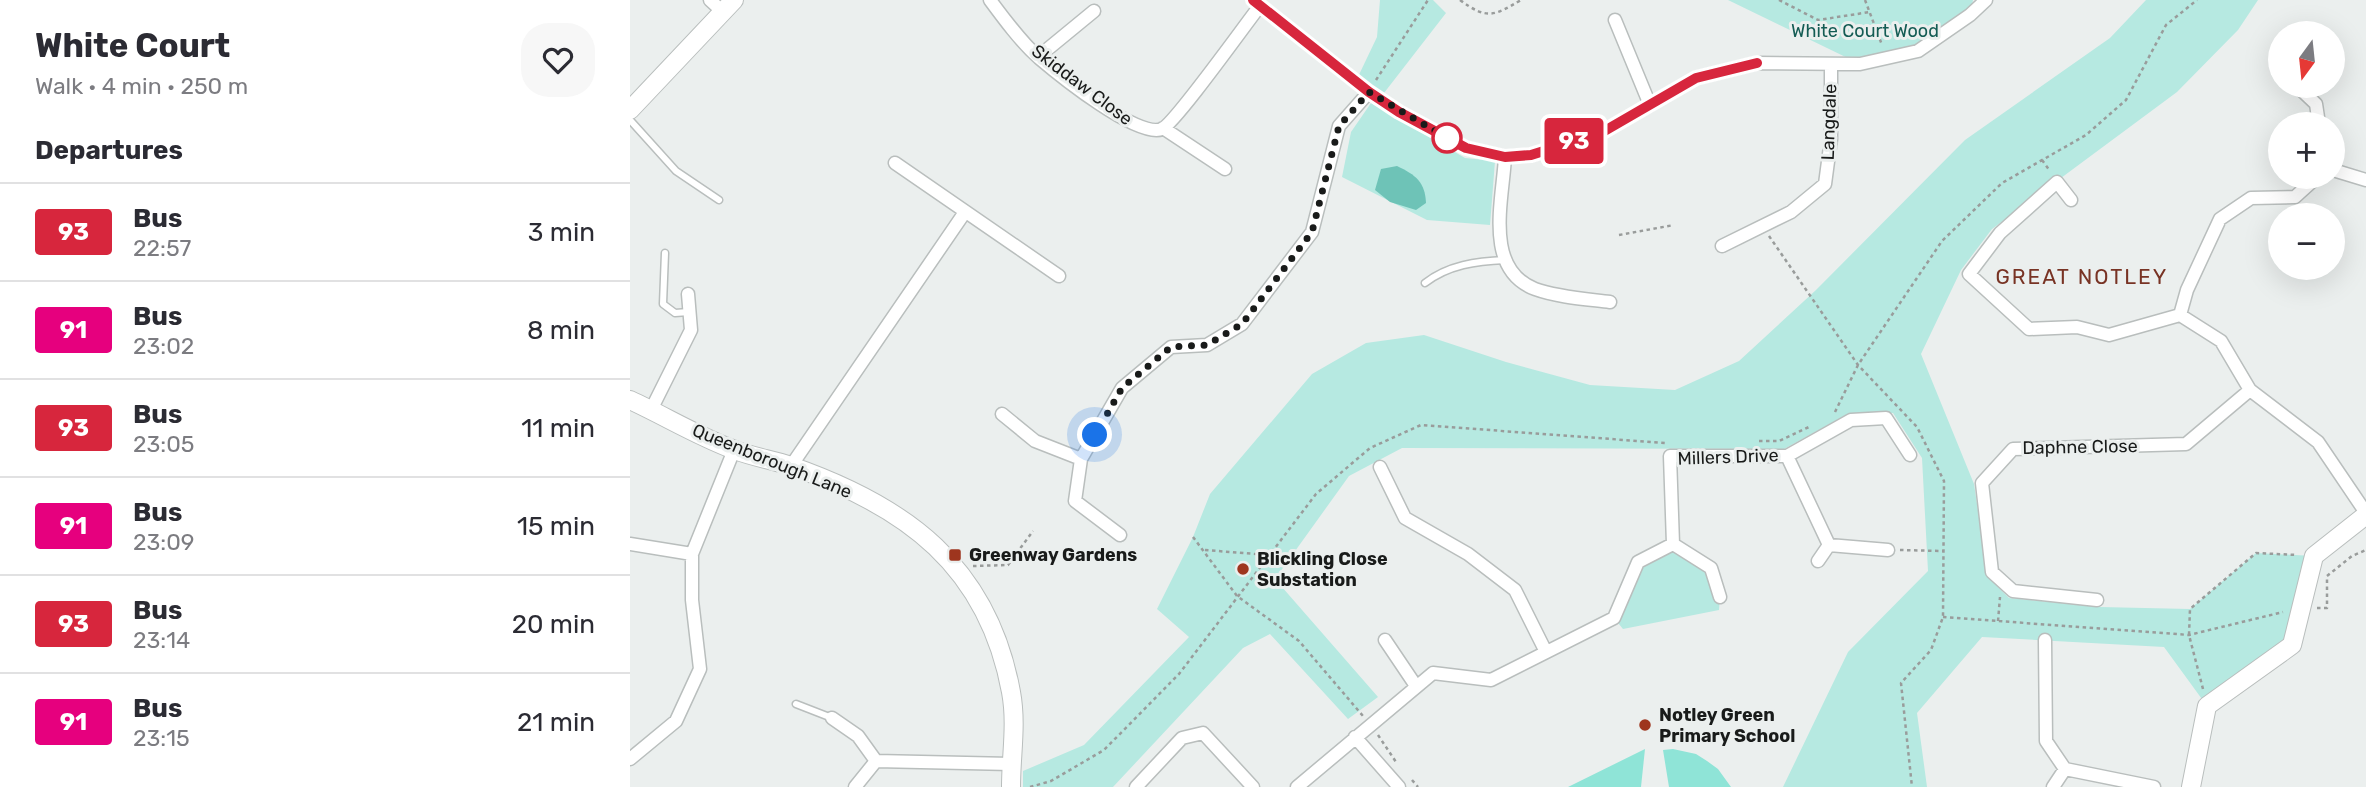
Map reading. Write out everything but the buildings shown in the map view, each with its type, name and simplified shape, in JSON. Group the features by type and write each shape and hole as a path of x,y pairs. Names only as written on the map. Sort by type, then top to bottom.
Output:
{"street":[{"name":"Skiddaw Close","path":"990,0 1038,57 1120,118 1145,131 1163,128"},
{"path":"1225,169 1163,128 1256,3 1369,92 1466,148 1505,157 1531,155 1601,133 1696,78 1757,63 1860,64 1918,51 1970,15 1986,0"},
{"path":"630,110 722,4"},
{"path":"1038,57 1094,11"},
{"path":"1615,20 1650,104"},
{"name":"Langdale","path":"1722,246 1791,212 1825,184 1830,139 1831,64"},
{"path":"1120,535 1075,501 1081,459 1122,388 1161,355 1171,347 1207,345 1242,324 1312,232 1339,126 1369,92"},
{"path":"1505,157 1499,246 1510,271 1534,289 1610,302"},
{"path":"895,163 1059,276"},
{"path":"2345,174 2366,180"},
{"path":"2071,200 2057,182 2000,233 1969,274 2029,329 2077,327 2109,335 2180,315 2221,341 2250,390 2318,442 2366,514 2314,555 2292,645 2207,706 2191,787"},
{"path":"2180,315 2187,290 2220,219 2250,198 2295,197 2304,189"},
{"path":"791,466 965,212"},
{"path":"651,410 691,330 688,294"},
{"name":"Daphne Close","path":"2001,580 1992,572 1982,483 2013,449 2186,444 2250,390"},
{"name":"Queenborough Lane","path":"630,400 734,450 791,466 844,487 915,526 955,566 973,589 996,638 1011,691 1015,725 1011,787"},
{"path":"1002,414 1035,441 1081,459"},
{"name":"Millers Drive","path":"1673,544 1670,456 1787,456 1851,420 1886,418 1910,455"},
{"path":"630,759 676,721 700,668 692,600 692,554 734,450"},
{"name":"Millers Drive","path":"1787,456 1829,545"},
{"path":"1380,467 1405,518 1468,554 1515,590 1546,652"},
{"path":"630,544 692,554"},
{"path":"1297,787 1433,673 1490,680 1614,618 1638,562 1673,544 1711,568 1720,597"},
{"path":"1818,561 1829,545 1888,550"},
{"path":"2001,580 2013,591 2097,600"},
{"path":"1385,640 1416,686"},
{"path":"2045,640 2046,741 2065,769 2154,787"},
{"path":"832,718 858,736 876,761"},
{"path":"1136,787 1182,738 1203,733 1254,787"},
{"path":"1355,737 1399,787"},
{"path":"876,761 1011,764"},
{"path":"855,787 876,761"},
{"path":"2053,787 2065,769"}],"lane":[{"path":"630,120 676,172 719,200"},
{"path":"665,253 663,304 675,313 690,312"},
{"path":"1425,283 1440,271 1480,261 1505,260"},
{"path":"796,704 832,718"}],"path":[{"path":"1369,92 1428,0"},
{"path":"1460,0 1475,12 1495,15 1521,0"},
{"path":"1779,0 1818,20 1870,12"},
{"path":"1865,0 1887,58"},
{"path":"1858,365 1942,241 2002,183 2086,135 2126,100 2166,26 2197,0"},
{"path":"1619,234 1674,225"},
{"path":"1762,226 1858,365 1917,427 1944,481 1943,617 1931,650 1900,683 1912,787"},
{"path":"955,566 1008,565 1033,531"},
{"path":"1193,537 1237,596 1299,641 1370,724 1398,766"},
{"path":"1203,550 1268,555"},
{"path":"1888,550 1942,551"},
{"path":"1943,617 2189,635 2301,607 2328,608 2327,576 2352,556 2366,550"},
{"path":"2207,706 2189,635 2190,609 2256,553 2314,555"},
{"path":"1998,621 2001,580"},
{"path":"1405,773 1418,787"}],"green space":[{"path":"1380,0 1433,0 1446,13 1384,93 1356,81 1377,37"},
{"name":"White Court Wood","path":"1728,0 1973,0 1970,15 1918,51 1860,64"},
{"path":"2146,0 2258,0 2238,30 2177,92 1992,229 1961,270 1921,354 1974,484 1988,577 2009,598 2100,607 2190,609 2256,553 2314,556 2292,645 2207,706 2164,647 1982,637 1917,713 1927,787 1783,787 1848,652 1928,571 1922,458 1893,413 1846,415 1784,449 1402,448 1349,476 1275,579 1378,697 1348,719 1270,634 1243,648 1113,787 1023,787 1023,771 1084,745 1189,637 1157,609 1193,537 1210,494 1312,374 1366,343 1424,335 1506,362 1590,385 1675,390 1739,361 1816,290 1965,140 2110,38"},
{"path":"1371,103 1465,158 1495,161 1490,225 1427,220 1342,177 1351,132"},
{"path":"1673,544 1711,568 1720,597 1719,610 1623,629 1614,618 1638,562"}],"shaded area":[{"path":"1397,166 1414,176 1424,190 1426,203 1416,210 1390,202 1375,190 1381,169"}],"bus line":[{"name":"93","path":"1253,0 1369,92 1399,112 1466,148 1505,157 1531,155 1601,133 1696,78 1757,63"}],"place":[{"name":"Greenway Gardens","path":"955,555"},
{"name":"Blickling Close Substation","path":"1243,569"},
{"name":"Notley Green Primary School","path":"1645,725"}],"district":[{"name":"GREAT NOTLEY","path":"2082,277"}],"route":[{"path":"1095,435 1122,388 1171,347 1207,345 1242,324 1312,232 1339,126 1369,92 1447,138"}]}
